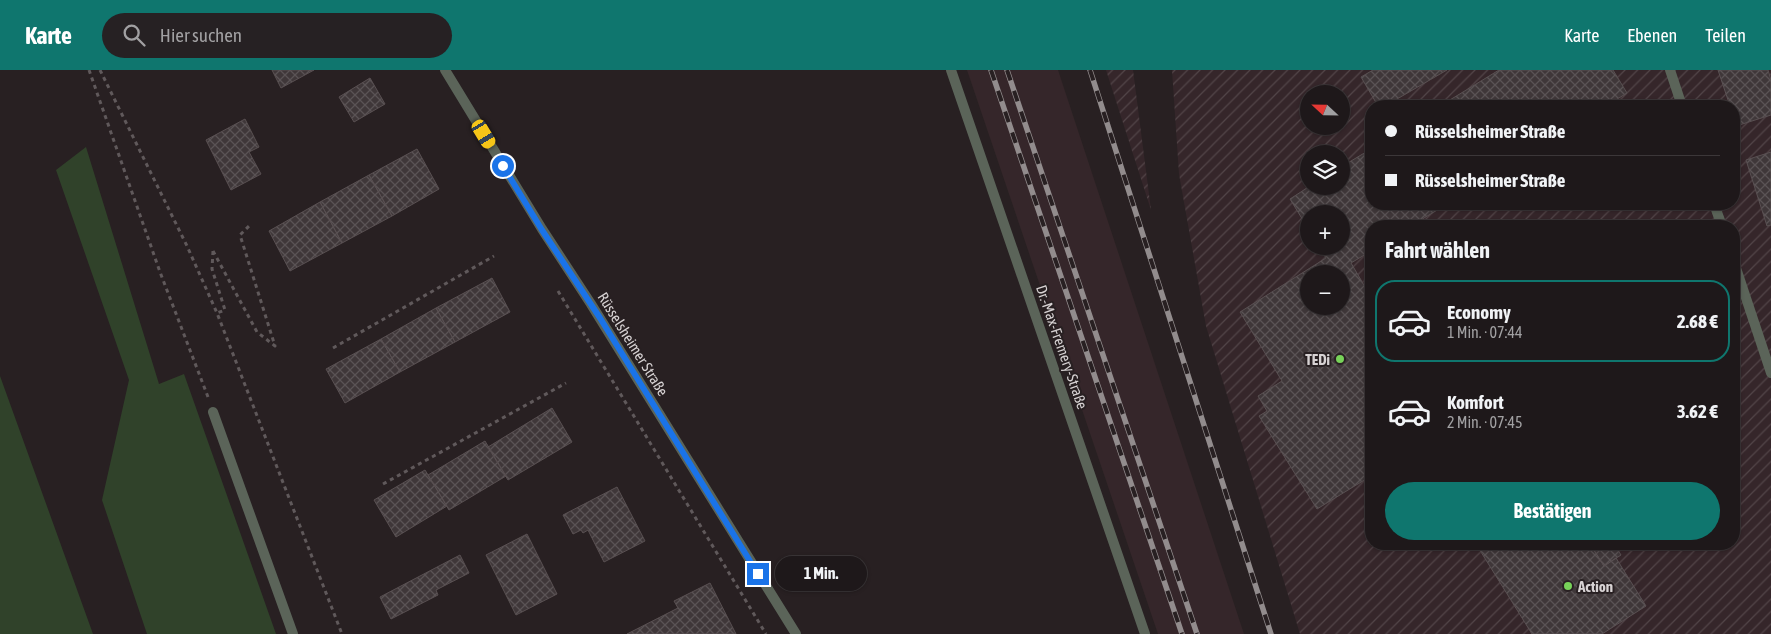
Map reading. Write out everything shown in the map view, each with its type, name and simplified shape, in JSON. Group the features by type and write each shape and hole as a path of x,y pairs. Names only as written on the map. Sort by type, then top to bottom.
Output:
{"street":[{"name":"Rüsselsheimer Straße","path":"445,70 542,230 591,304 796,634"},
{"name":"Dr.-Max-Fremery-Straße","path":"951,70 1145,634"},
{"path":"1670,70 1680,100"},
{"path":"1740,280 1771,373"},
{"path":"213,412 293,634"}],"path":[{"path":"89,70 160,272 213,412"},
{"path":"100,70 187,246 217,313 342,634"},
{"path":"217,313 224,310 212,269 213,251 257,332 275,346 240,235 250,225"},
{"path":"334,348 494,256"},
{"path":"557,288 766,634"},
{"path":"383,484 566,383"}],"shaded area":[{"path":"967,70 1058,70 1244,634 1158,634"},
{"path":"1106,70 1133,70 1151,210"},
{"path":"1172,70 1771,70 1771,634 1300,634 1206,326 1179,174"},
{"path":"86,147 159,384 184,374 276,634 147,634 102,500 129,380 56,170"},
{"path":"0,376 93,634 0,634"}],"building":[{"path":"272,70 314,70 281,88"},
{"path":"1373,70 1447,70 1395,100 1374,100 1361,77"},
{"path":"1499,70 1613,70 1627,93 1616,100 1450,100"},
{"path":"1718,70 1768,70 1771,80 1771,115 1740,125 1740,100 1728,100"},
{"path":"370,78 385,104 354,122 339,97"},
{"path":"245,119 259,147 249,152 261,174 231,190 206,140"},
{"path":"417,149 439,189 392,216 369,175"},
{"path":"1771,152 1771,225 1767,226 1746,160"},
{"path":"1365,153 1365,210 1437,210 1421,220 1365,220 1365,255 1351,263 1365,287 1365,480 1317,509 1259,416 1267,411 1258,396 1282,381 1240,312 1300,274 1300,315 1350,315 1350,265 1315,265 1326,258 1324,255 1350,255 1350,205 1300,205 1300,215 1290,199 1300,192 1300,195 1350,195 1350,162"},
{"path":"369,175 392,216 342,243 320,202"},
{"path":"320,202 342,243 290,271 269,231"},
{"path":"492,278 510,312 455,342 436,308"},
{"path":"436,308 455,342 400,372 381,339"},
{"path":"381,339 400,372 345,403 326,369"},
{"path":"552,408 572,442 508,480 488,447"},
{"path":"485,441 506,476 449,510 428,475"},
{"path":"425,470 447,506 396,537 374,500"},
{"path":"617,487 645,541 604,562 588,530 583,533 581,530 573,534 563,515"},
{"path":"527,534 557,594 516,615 486,555"},
{"name":"Action","path":"1480,550 1594,550 1604,566 1616,558 1646,606 1602,634 1532,634"},
{"path":"1594,550 1618,550 1621,555 1604,566"},
{"path":"460,555 469,573 436,590 438,595 391,619 380,597"},
{"path":"710,583 736,634 627,634 678,608 674,601"}],"railway":[{"path":"991,70 1182,634"},
{"path":"1007,70 1197,634"},
{"path":"1090,70 1271,634"}],"place":[{"name":"TEDi","path":"1340,359"},
{"name":"Action","path":"1568,586"}],"route":[{"path":"503,166 542,230 600,318 758,574"}]}
